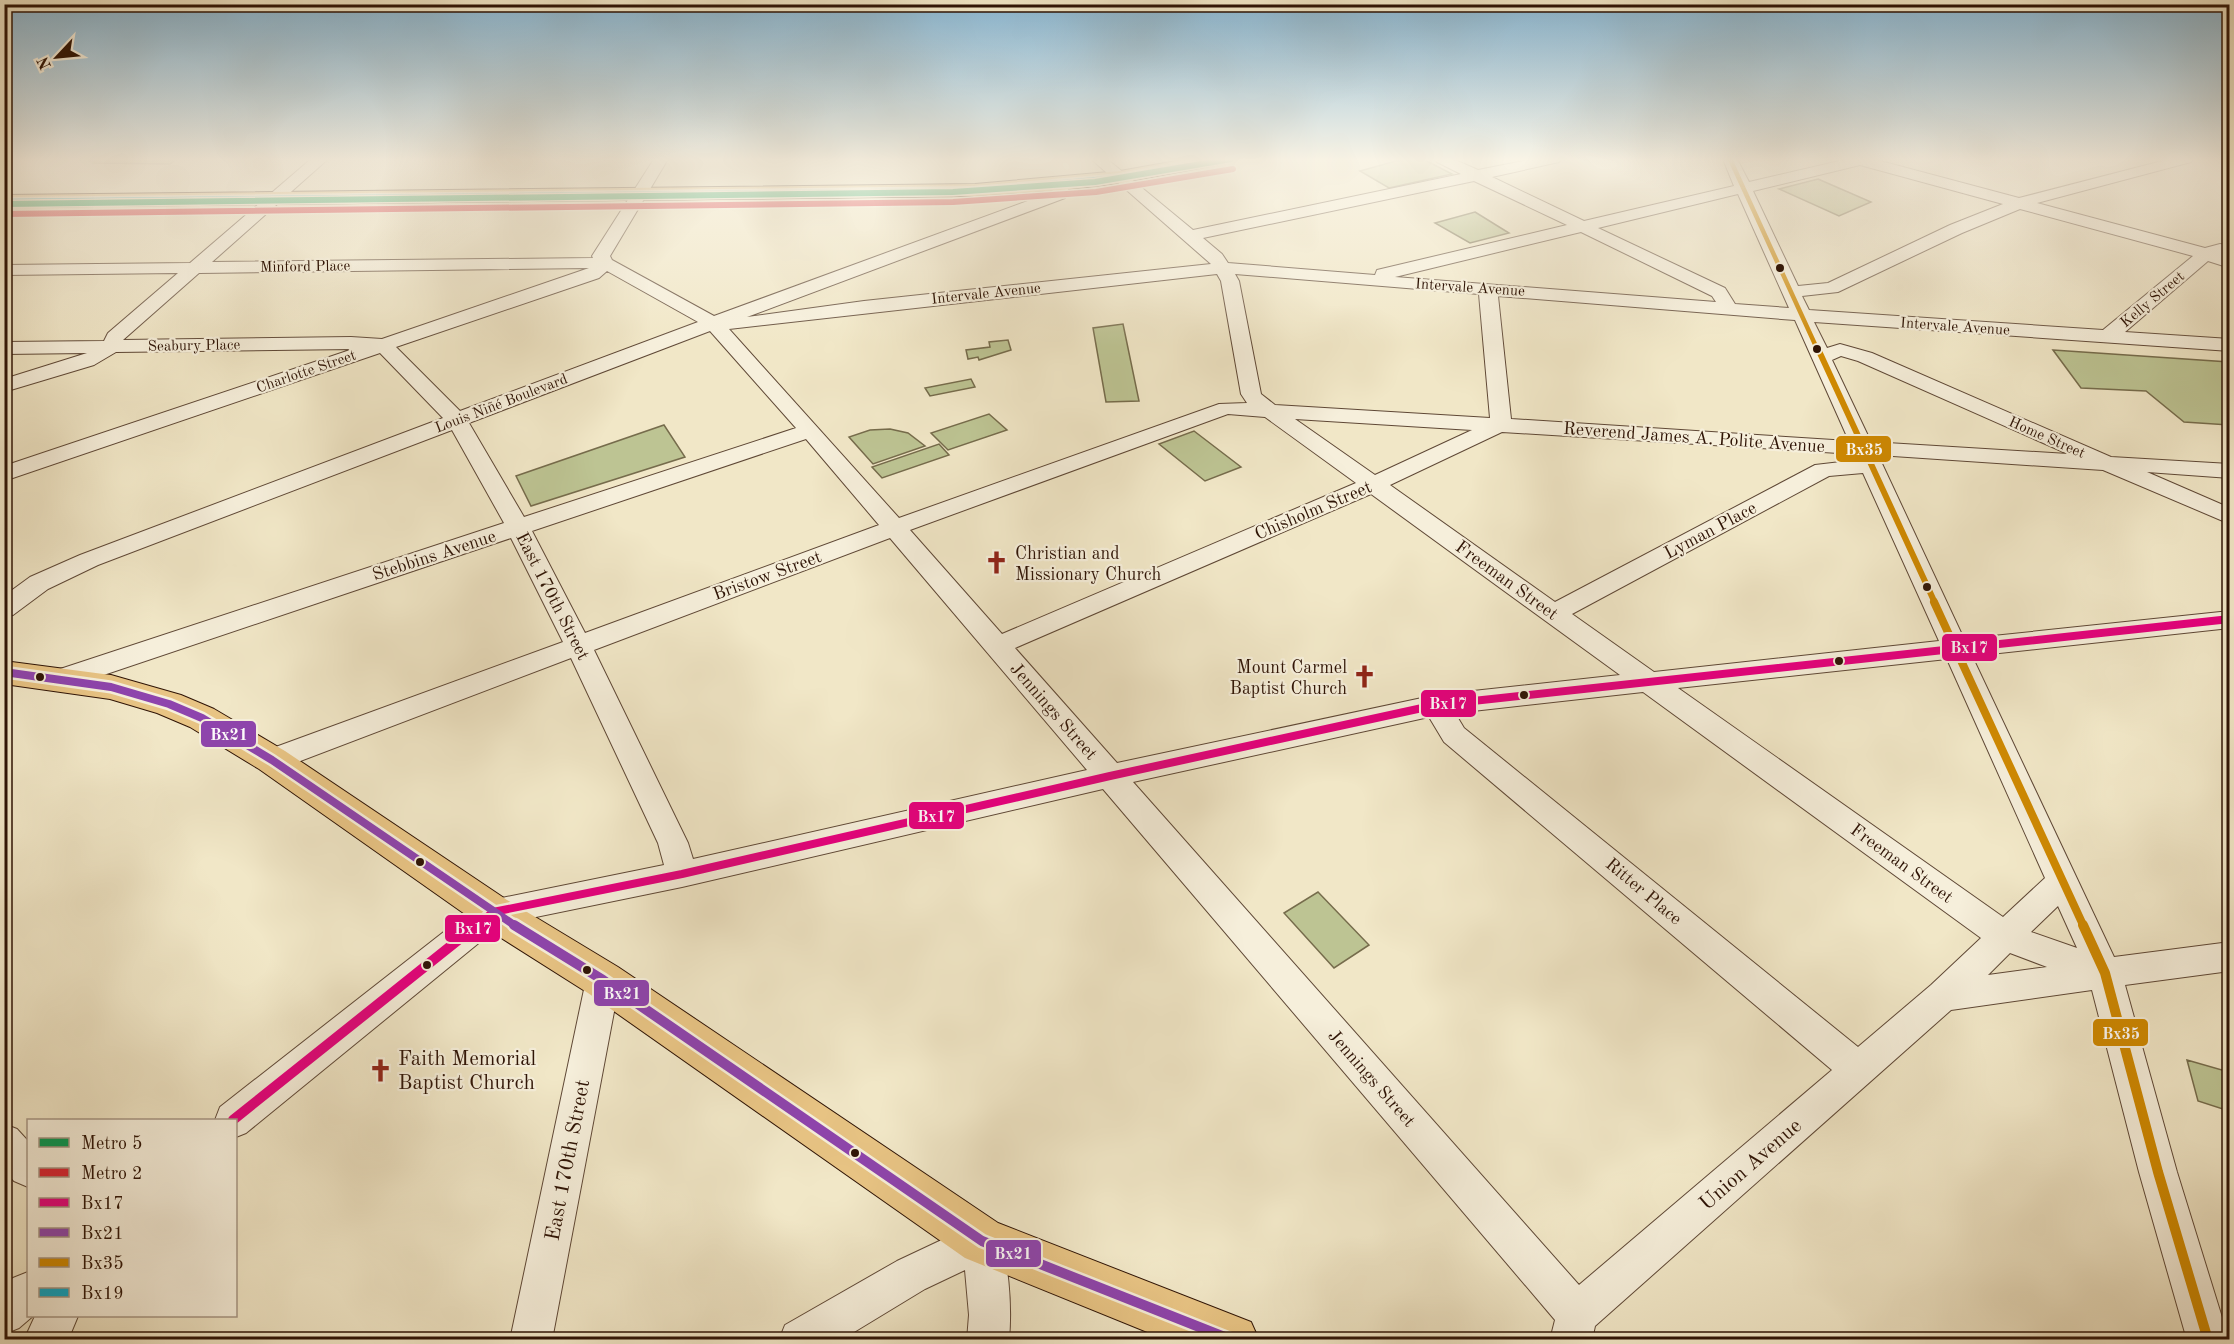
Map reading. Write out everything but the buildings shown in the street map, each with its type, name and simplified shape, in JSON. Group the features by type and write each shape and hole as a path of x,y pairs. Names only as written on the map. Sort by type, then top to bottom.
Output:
{"main road":[{"path":"4,672 111,687 170,704 202,718 272,760 493,912 603,980 982,1241 1233,1340"}],"street":[{"path":"4,386 87,361 111,347 115,337 248,222"},
{"path":"605,263 601,256 622,222"},
{"name":"Louis Niñé Boulevard","path":"4,609 39,583 68,569 984,222"},
{"name":"Freeman Street","path":"1173,222 1216,258 1224,268 1230,281 1251,394 1266,409 2005,937"},
{"path":"1190,236 1257,222"},
{"path":"1573,222 1719,292 1729,309"},
{"path":"1372,280 1386,272 1600,222"},
{"path":"1759,222 2105,973 2155,1161 2208,1340"},
{"path":"1791,292 1832,288 1976,222"},
{"path":"2088,222 2206,254 2229,263"},
{"name":"Kelly Street","path":"2106,338 2206,254 2229,246"},
{"name":"Minford Place","path":"4,270 605,263"},
{"name":"Jennings Street","path":"605,263 713,323 810,430 1110,776 1574,1327"},
{"name":"Charlotte Street","path":"4,474 584,278 593,274 605,263"},
{"path":"1412,266 1424,284"},
{"name":"Intervale Avenue","path":"713,323 736,324 864,307 1224,268 1802,315 2229,345"},
{"path":"815,285 817,295 823,300 835,305 864,307"},
{"path":"1832,288 1834,300 1865,357"},
{"path":"1488,289 1501,425"},
{"name":"Seabury Place","path":"4,348 351,343 383,345"},
{"name":"East 170th Street","path":"383,345 457,420 518,526 673,843 682,874"},
{"name":"Home Street","path":"1821,357 1840,350 1865,357 2229,517"},
{"name":"Bristow Street","path":"272,760 894,528 1226,408 1266,409"},
{"name":"Reverend James A. Polite Avenue","path":"1266,409 1501,425 1867,457 2108,463 2229,471"},
{"name":"Chisholm Street","path":"997,646 1374,484 1501,425"},
{"name":"Stebbins Avenue","path":"58,680 810,430"},
{"name":"Lyman Place","path":"1554,613 1823,470 1842,467 1867,457"},
{"path":"233,1119 493,912 682,874 1110,776 1436,705 2229,619"},
{"name":"Ritter Place","path":"1436,705 1454,735 1859,1070"},
{"name":"Union Avenue","path":"1574,1327 1943,996 2062,882"},
{"path":"2005,937 2105,973"},
{"path":"1943,996 2229,956"},
{"name":"East 170th Street","path":"531,1340 603,980"},
{"path":"4,1142 27,1167"},
{"path":"800,1340 911,1275 982,1241 990,1315 988,1340"},
{"path":"4,1313 27,1294"},
{"path":"45,1340 56,1317"}],"green space":[{"path":"1491,222 1509,233 1470,243 1435,223"},
{"path":"1123,324 1139,401 1106,402 1093,328"},
{"path":"1008,340 1011,350 979,360 978,357 968,359 966,350 990,347 989,342"},
{"path":"2053,350 2229,362 2229,425 2184,422 2146,391 2081,388"},
{"path":"971,379 975,387 930,396 925,388"},
{"path":"989,414 1007,430 948,450 931,433"},
{"path":"664,425 685,457 531,506 516,476"},
{"path":"890,429 908,433 925,446 873,464 849,437 870,430"},
{"path":"1194,431 1241,467 1205,481 1159,444"},
{"path":"939,444 949,455 882,478 872,467"},
{"path":"1318,892 1369,945 1334,968 1284,913"},
{"path":"2187,1060 2229,1072 2229,1111 2198,1101"}],"transit line":[{"name":"Bx35","path":"1759,222 2105,973 2158,1172 2208,1340"},
{"name":"Bx17","path":"234,1119 493,912 682,874 1110,776 1436,705 2230,619"},
{"name":"Bx21","path":"4,672 111,687 169,704 202,718 272,760 493,912 603,980 982,1241 1232,1340"}],"place":[{"name":"Christian and Missionary Church","path":"997,563"},
{"name":"Mount Carmel Baptist Church","path":"1365,677"},
{"name":"Faith Memorial Baptist Church","path":"380,1070"}]}
